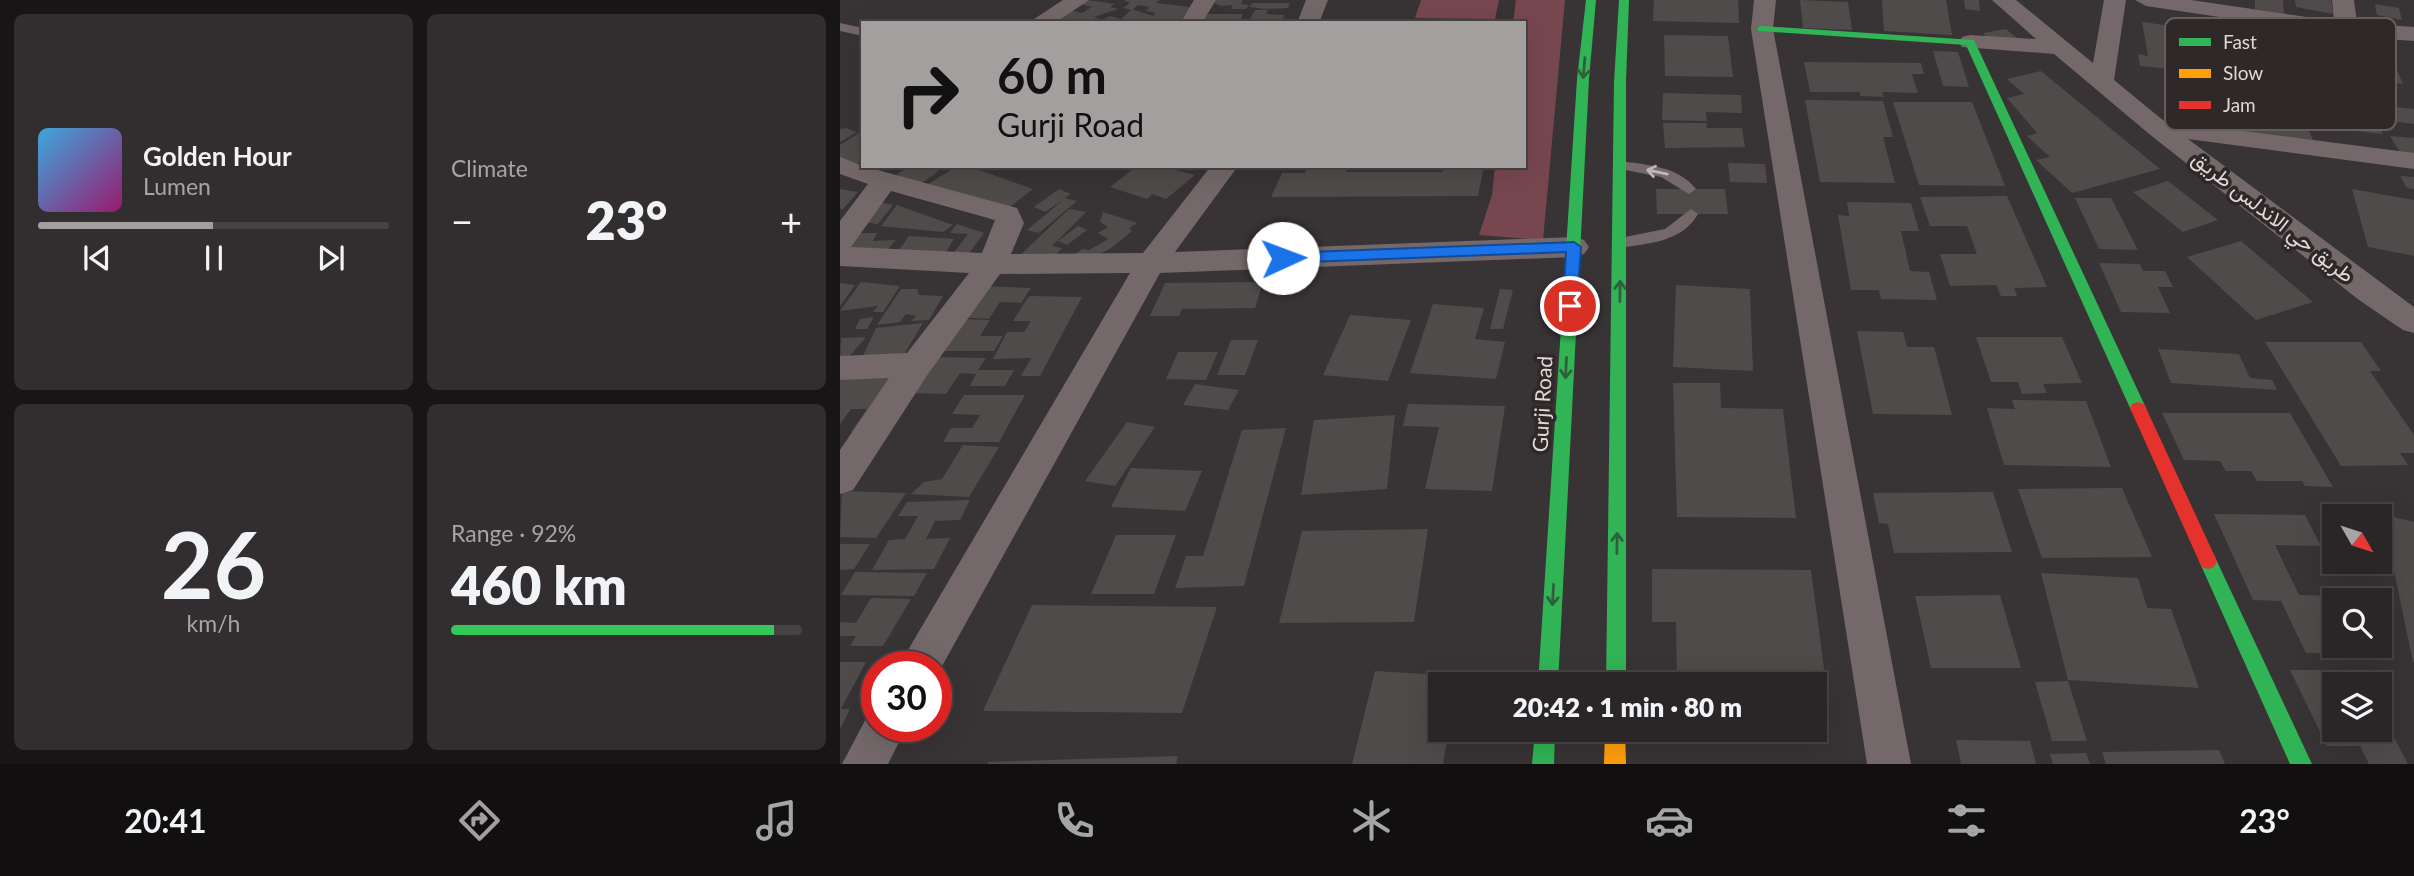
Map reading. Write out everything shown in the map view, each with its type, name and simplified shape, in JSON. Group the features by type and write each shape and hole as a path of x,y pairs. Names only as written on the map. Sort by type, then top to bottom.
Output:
{"main road":[{"name":"Gurji Road","path":"1549,672 1591,0"},
{"path":"1616,672 1624,0"},
{"path":"1764,14 1970,42 2301,764"},
{"path":"1543,764 1544,742"},
{"path":"1615,742 1615,764"}],"street":[{"path":"1047,21 1078,0"},
{"path":"1192,21 1205,0"},
{"path":"1309,21 1317,0"},
{"name":"طريق حي الاندلس طريق","path":"2003,0 2157,128 2370,292 2414,322"},
{"path":"2102,82 2115,0"},
{"path":"2146,0 2231,6 2291,18"},
{"path":"2343,0 2345,18"},
{"path":"1764,14 1889,764"},
{"path":"2396,33 2414,34"},
{"path":"1970,42 2057,47"},
{"path":"2157,128 2165,129"},
{"path":"2173,130 2414,161"},
{"path":"840,165 885,181 1007,214 1010,223 992,264 916,365 840,479"},
{"path":"928,651 1151,263 1223,168"},
{"path":"840,241 885,181"},
{"path":"840,256 992,264 1151,263 1574,247"},
{"path":"840,368 916,365"}],"lane":[{"path":"840,27 861,32"},
{"path":"1620,165 1668,174 1681,179 1689,189"},
{"path":"1620,243 1681,228 1692,214"}],"shaded area":[{"path":"1421,0 1499,0 1495,19 1415,18"},
{"path":"1516,0 1565,0 1543,240 1479,235 1492,195 1495,168 1526,168 1526,21 1513,21"}],"building":[{"path":"1087,0 1115,4 1110,7 1118,9 1094,17 1103,20 1110,16 1121,19 1131,10 1123,8 1130,3 1124,0 1160,0 1156,3 1190,7 1180,21 1070,21 1057,17 1070,10 1082,13 1092,7 1080,4","holes":["1138,5 1150,7 1146,11 1155,13 1153,16 1133,9"]},
{"path":"1216,0 1243,0 1241,4 1249,5 1246,9 1231,9 1233,5 1221,6 1214,3"},
{"path":"1654,0 1738,0 1739,23 1653,21"},
{"path":"1800,0 1848,2 1852,30 1803,28"},
{"path":"1882,0 1946,0 1952,35 1884,31"},
{"path":"1964,0 1979,0 1980,11 1965,9"},
{"path":"2255,0 2283,0 2284,14 2255,9"},
{"path":"2295,0 2331,0 2333,14 2296,7"},
{"path":"1252,3 1290,3 1288,8 1265,9 1250,7"},
{"path":"2375,4 2399,8 2402,20 2396,18 2377,15"},
{"path":"1255,10 1268,10 1266,14 1285,15 1281,21 1250,19"},
{"path":"1203,14 1243,14 1240,21 1199,21"},
{"path":"2142,22 2165,25 2165,68 2140,66 2138,54 2148,56"},
{"path":"2006,29 2017,38 1993,43 1983,33"},
{"path":"1664,35 1728,36 1733,77 1665,76"},
{"path":"1933,51 1958,52 1969,87 1943,86"},
{"path":"1804,62 1921,63 1924,74 1912,74 1918,93 1882,92 1884,97 1860,96 1860,92 1810,92"},
{"path":"2396,67 2403,84 2396,83"},
{"path":"2041,71 2160,169 2072,193 2036,160 2050,157 2027,136 2037,133 2007,98 2024,94 2007,79"},
{"path":"1663,93 1741,95 1742,113 1706,112 1707,121 1662,120"},
{"path":"1805,100 1883,101 1893,137 1883,137 1895,183 1820,182"},
{"path":"1893,102 1972,102 2005,186 1919,185"},
{"path":"2396,107 2414,109 2414,124 2396,122"},
{"path":"1663,123 1706,123 1707,128 1742,128 1745,147 1665,148"},
{"path":"840,129 857,132 840,142"},
{"path":"2205,130 2308,130 2316,146"},
{"path":"2347,130 2381,130 2383,134"},
{"path":"859,133 861,134 861,161 853,166 840,163 840,145"},
{"path":"2390,136 2414,138 2414,154 2400,152"},
{"path":"1728,163 1765,164 1767,183 1730,182"},
{"path":"907,168 931,168 939,171 920,184 896,175"},
{"path":"954,168 974,168 1033,189 993,220 917,191"},
{"path":"1134,168 1168,168 1195,175 1166,199 1152,194 1147,199 1110,187"},
{"path":"1306,168 1347,168 1346,172 1443,172 1443,168 1484,168 1478,196 1271,197 1282,173 1305,173"},
{"path":"2400,176 2414,177 2414,189 2407,188"},
{"path":"2168,181 2218,220 2183,232 2133,192"},
{"path":"840,189 858,192 843,209 840,209"},
{"path":"1059,189 1071,194 1065,198 1077,201 1039,233 1027,230 1063,200 1045,212 1034,207"},
{"path":"1656,189 1725,189 1728,214 1657,214"},
{"path":"2352,189 2414,200 2414,256 2368,247"},
{"path":"2007,196 2047,287 2014,288 2017,296 2001,296 1996,285 1950,286 1940,254 1977,254 1967,226 1930,226 1920,197"},
{"path":"2075,198 2111,198 2138,250 2099,249"},
{"path":"880,202 893,205 878,224 861,222"},
{"path":"1847,202 1911,203 1919,231 1901,231 1910,271 1929,272 1937,300 1881,299 1879,290 1851,290 1838,215 1849,216"},
{"path":"897,205 953,225 943,232 881,226"},
{"path":"1069,209 1086,212 1052,246 1062,248 1047,263 1017,258"},
{"path":"1103,212 1137,223 1129,228 1132,231 1110,249 1092,257 1072,256 1108,239 1098,233 1108,227 1100,222"},
{"path":"957,224 984,233 967,256 951,256 968,234 950,233"},
{"path":"1078,226 1087,230 1067,245 1058,241"},
{"path":"851,233 877,233 873,241 896,240 883,255 840,253 840,246"},
{"path":"909,236 954,239 943,257 896,254"},
{"path":"2241,241 2313,302 2256,320 2187,257"},
{"path":"2099,263 2140,264 2143,271 2165,271 2173,287 2158,287 2170,313 2121,312"},
{"path":"861,282 900,286 883,312 873,312 878,306 840,311"},
{"path":"1263,282 1255,308 1182,309 1179,316 1150,316 1165,283"},
{"path":"840,283 855,285 840,306"},
{"path":"1676,285 1750,289 1753,371 1673,367"},
{"path":"982,286 1031,288 1021,303 1000,302 989,319 959,317"},
{"path":"901,289 917,289 919,295 943,296 929,320 911,321 916,316 906,314 900,322 877,325"},
{"path":"1500,289 1513,290 1503,329 1490,329"},
{"path":"1029,296 1082,297 1040,376 1021,376 1031,358 993,359 1007,332 1024,332 1031,321 1013,321"},
{"path":"1433,304 1484,308 1475,339 1505,342 1496,379 1410,373"},
{"path":"1350,315 1411,320 1388,381 1323,375"},
{"path":"874,317 867,329 855,329 860,319"},
{"path":"959,319 990,320 980,336 1003,336 994,351 938,351"},
{"path":"923,323 903,356 862,358 876,328"},
{"path":"1857,331 1903,332 1907,347 1934,347 1952,415 1873,414"},
{"path":"866,337 843,364 840,364 841,338"},
{"path":"1976,337 2062,337 2082,383 2043,384 2047,393 2022,394 2018,382 1991,382"},
{"path":"1231,340 1258,340 1245,375 1217,375"},
{"path":"2265,342 2361,342 2381,371 2370,371 2414,435 2414,453 2400,453 2408,465 2341,466"},
{"path":"2158,349 2239,354 2250,378 2272,380 2277,390 2171,383"},
{"path":"1178,352 1218,352 1206,380 1166,379"},
{"path":"933,357 986,358 978,370 1014,370 1005,386 970,386 976,374 960,373 946,394 908,393"},
{"path":"904,373 866,432 851,432 867,409 851,409 840,424 840,374"},
{"path":"1673,383 1720,383 1721,408 1783,409 1796,518 1677,517"},
{"path":"1195,384 1239,390 1228,410 1183,405"},
{"path":"964,395 1025,395 999,442 943,442 951,428 972,428 980,415 952,414"},
{"path":"2012,400 2086,401 2111,467 2004,465 1987,408 2015,409"},
{"path":"1408,404 1505,406 1492,491 1425,489 1439,427 1403,426"},
{"path":"2162,413 2290,413 2333,487 2305,486 2302,481 2257,481 2251,471 2226,471 2220,461 2184,460"},
{"path":"1395,415 1387,489 1301,495 1314,420"},
{"path":"1127,422 1155,427 1115,486 1085,481"},
{"path":"1286,428 1244,586 1175,588 1186,556 1203,556 1242,430"},
{"path":"963,445 999,447 969,497 911,494 924,482 942,479"},
{"path":"1131,468 1202,471 1185,511 1111,507"},
{"path":"2122,488 2152,557 2042,558 2018,489"},
{"path":"842,491 906,493 876,538 840,537"},
{"path":"1993,492 2012,552 1894,553 1888,524 1879,523 1873,493"},
{"path":"970,500 960,520 935,521 926,539 950,538 934,569 872,570 889,540 905,539 918,516 898,516 907,502"},
{"path":"2214,514 2305,515 2321,546 2275,545 2299,595 2322,596 2322,653 2306,653 2281,601 2253,600"},
{"path":"2392,516 2414,522 2413,662 2392,562"},
{"path":"1428,529 1414,622 1279,623 1302,531"},
{"path":"1116,535 1176,535 1154,594 1091,594"},
{"path":"840,544 870,544 854,569 840,570"},
{"path":"1652,569 1811,570 1824,672 1677,672 1676,622 1652,622"},
{"path":"855,572 927,573 914,596 841,595"},
{"path":"2041,573 2138,578 2147,608 2171,609 2199,688 2068,680"},
{"path":"2000,595 2021,668 1931,668 1915,596"},
{"path":"871,598 911,599 883,646 850,646 856,636 840,636 840,622 856,623"},
{"path":"1032,605 1217,607 1182,713 983,711"},
{"path":"840,662 861,662 861,671 841,709 850,709 840,729"},
{"path":"2290,670 2359,670 2360,672 2322,672 2322,736"},
{"path":"1375,671 1428,674 1428,742 1447,742 1443,764 1352,764"},
{"path":"2068,681 2087,741 2052,741 2035,682"},
{"path":"2392,734 2408,764 2369,764 2360,746 2327,746 2325,742 2392,742"},
{"path":"1956,740 2030,741 2036,764 1961,764"},
{"path":"2219,750 2225,764 2106,764 2102,752"},
{"path":"2086,753 2090,764 2053,764 2050,754"},
{"path":"1178,756 1176,764 988,764 988,762"}],"traffic: fast":[{"path":"1549,672 1583,79 1591,0"},
{"path":"1616,672 1620,82 1624,0"},
{"path":"1762,29 1970,42 2138,408"},
{"path":"2208,561 2301,764"},
{"path":"1543,764 1544,742"}],"traffic: slow":[{"path":"1615,742 1615,764"}],"traffic: jam":[{"path":"2138,408 2208,561"}],"route":[{"path":"1283,258 1574,247 1570,306"}]}
